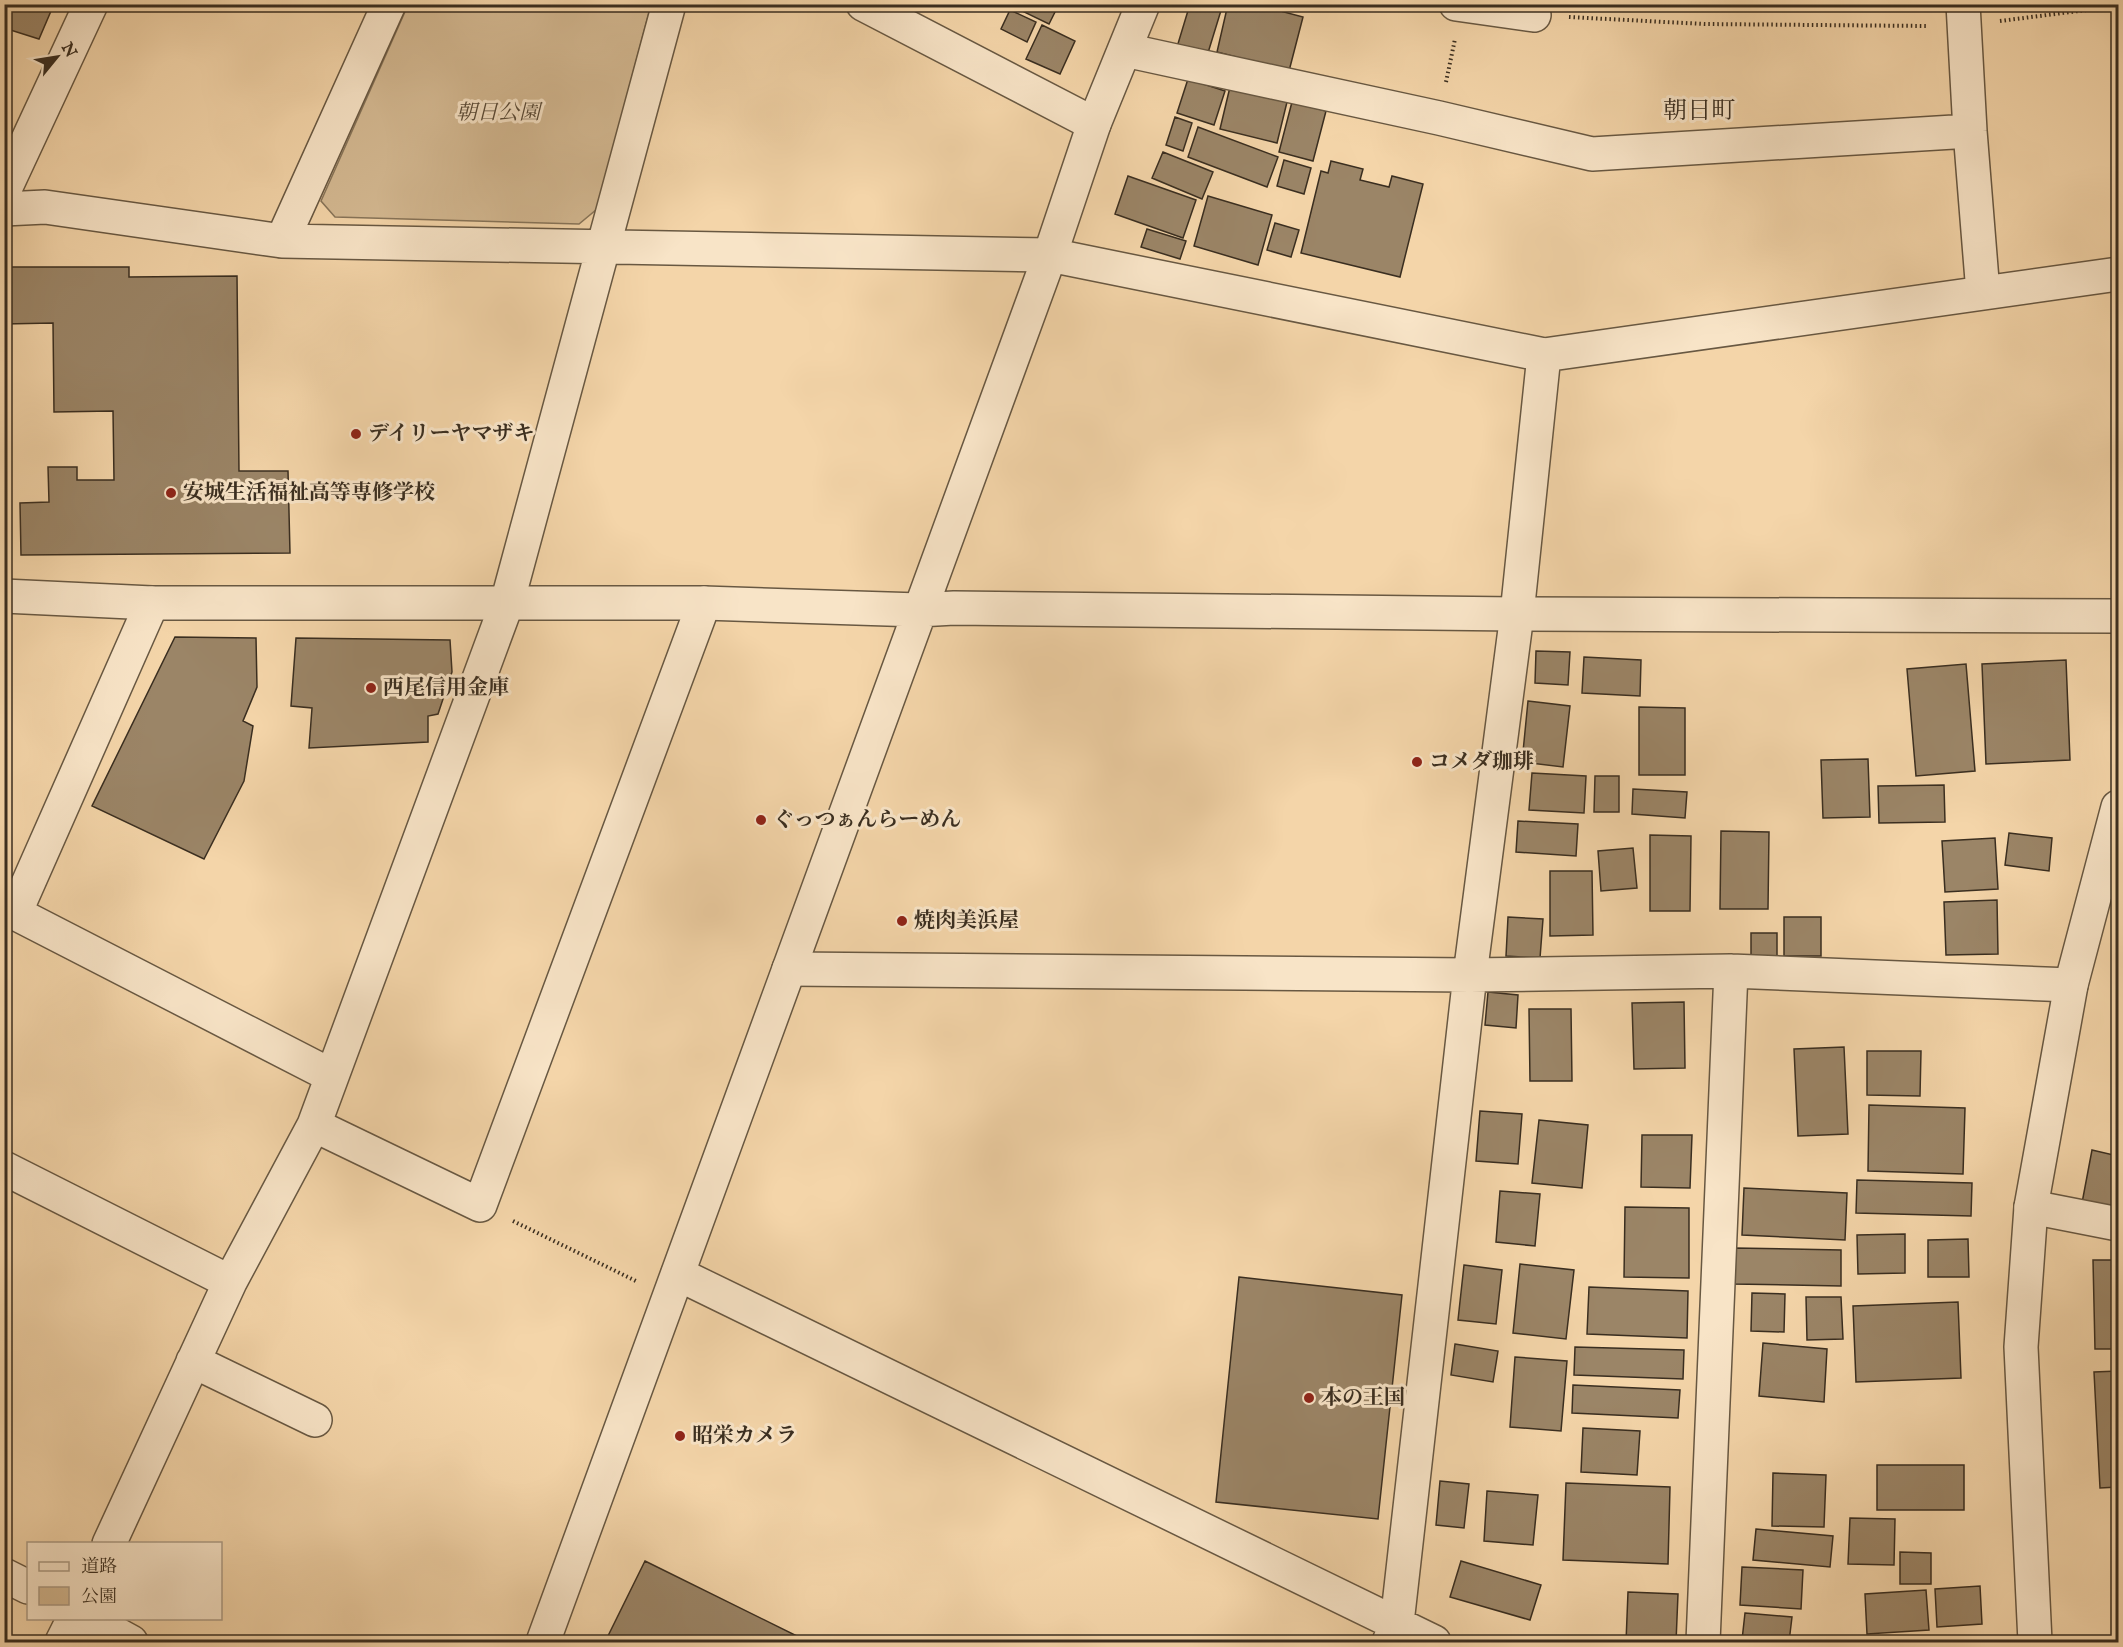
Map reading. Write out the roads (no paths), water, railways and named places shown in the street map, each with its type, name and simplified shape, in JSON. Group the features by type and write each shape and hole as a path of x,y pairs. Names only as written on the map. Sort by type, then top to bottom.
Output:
{"street":[{"path":"4,191 92,4"},
{"path":"282,241 389,4"},
{"path":"110,1542 230,1282 314,1125 507,603 669,4"},
{"path":"863,4 1094,124"},
{"path":"543,1642 1050,255 1094,124 1143,4"},
{"path":"1456,4 1534,15"},
{"path":"1963,15 1983,293"},
{"path":"1125,50 1439,118 1592,154 1970,131"},
{"path":"4,209 45,207 282,241 1050,255 1544,355 2118,274"},
{"path":"1393,1633 1470,975 1517,614 1544,355"},
{"path":"4,596 152,603 704,603 919,610 978,608 1517,614 2118,616"},
{"path":"152,603 15,913 332,1076"},
{"path":"314,1125 480,1205 704,603"},
{"path":"2035,1642 2021,1347 2031,1207 2071,985 2118,807"},
{"path":"789,969 1470,975 1731,971 2071,985"},
{"path":"1703,1642 1731,971"},
{"path":"4,1168 230,1282"},
{"path":"2031,1207 2118,1224"},
{"path":"674,1285 940,1404 1393,1633 1434,1642"},
{"path":"193,1361 315,1420"},
{"path":"4,1575 27,1586"},
{"path":"62,1642 73,1620"},
{"path":"91,1620 131,1642"}],"place":[{"name":"デイリーヤマザキ","path":"356,434"},
{"name":"安城生活福祉高等専修学校","path":"171,493"},
{"name":"西尾信用金庫","path":"371,688"},
{"name":"コメダ珈琲","path":"1417,762"},
{"name":"ぐっつぁんらーめん","path":"761,820"},
{"name":"焼肉美浜屋","path":"902,921"},
{"name":"本の王国","path":"1309,1398"},
{"name":"昭栄カメラ","path":"680,1436"}],"district":[{"name":"朝日町","path":"1699,111"}],"park label":[{"name":"朝日公園","path":"498,113"}]}
